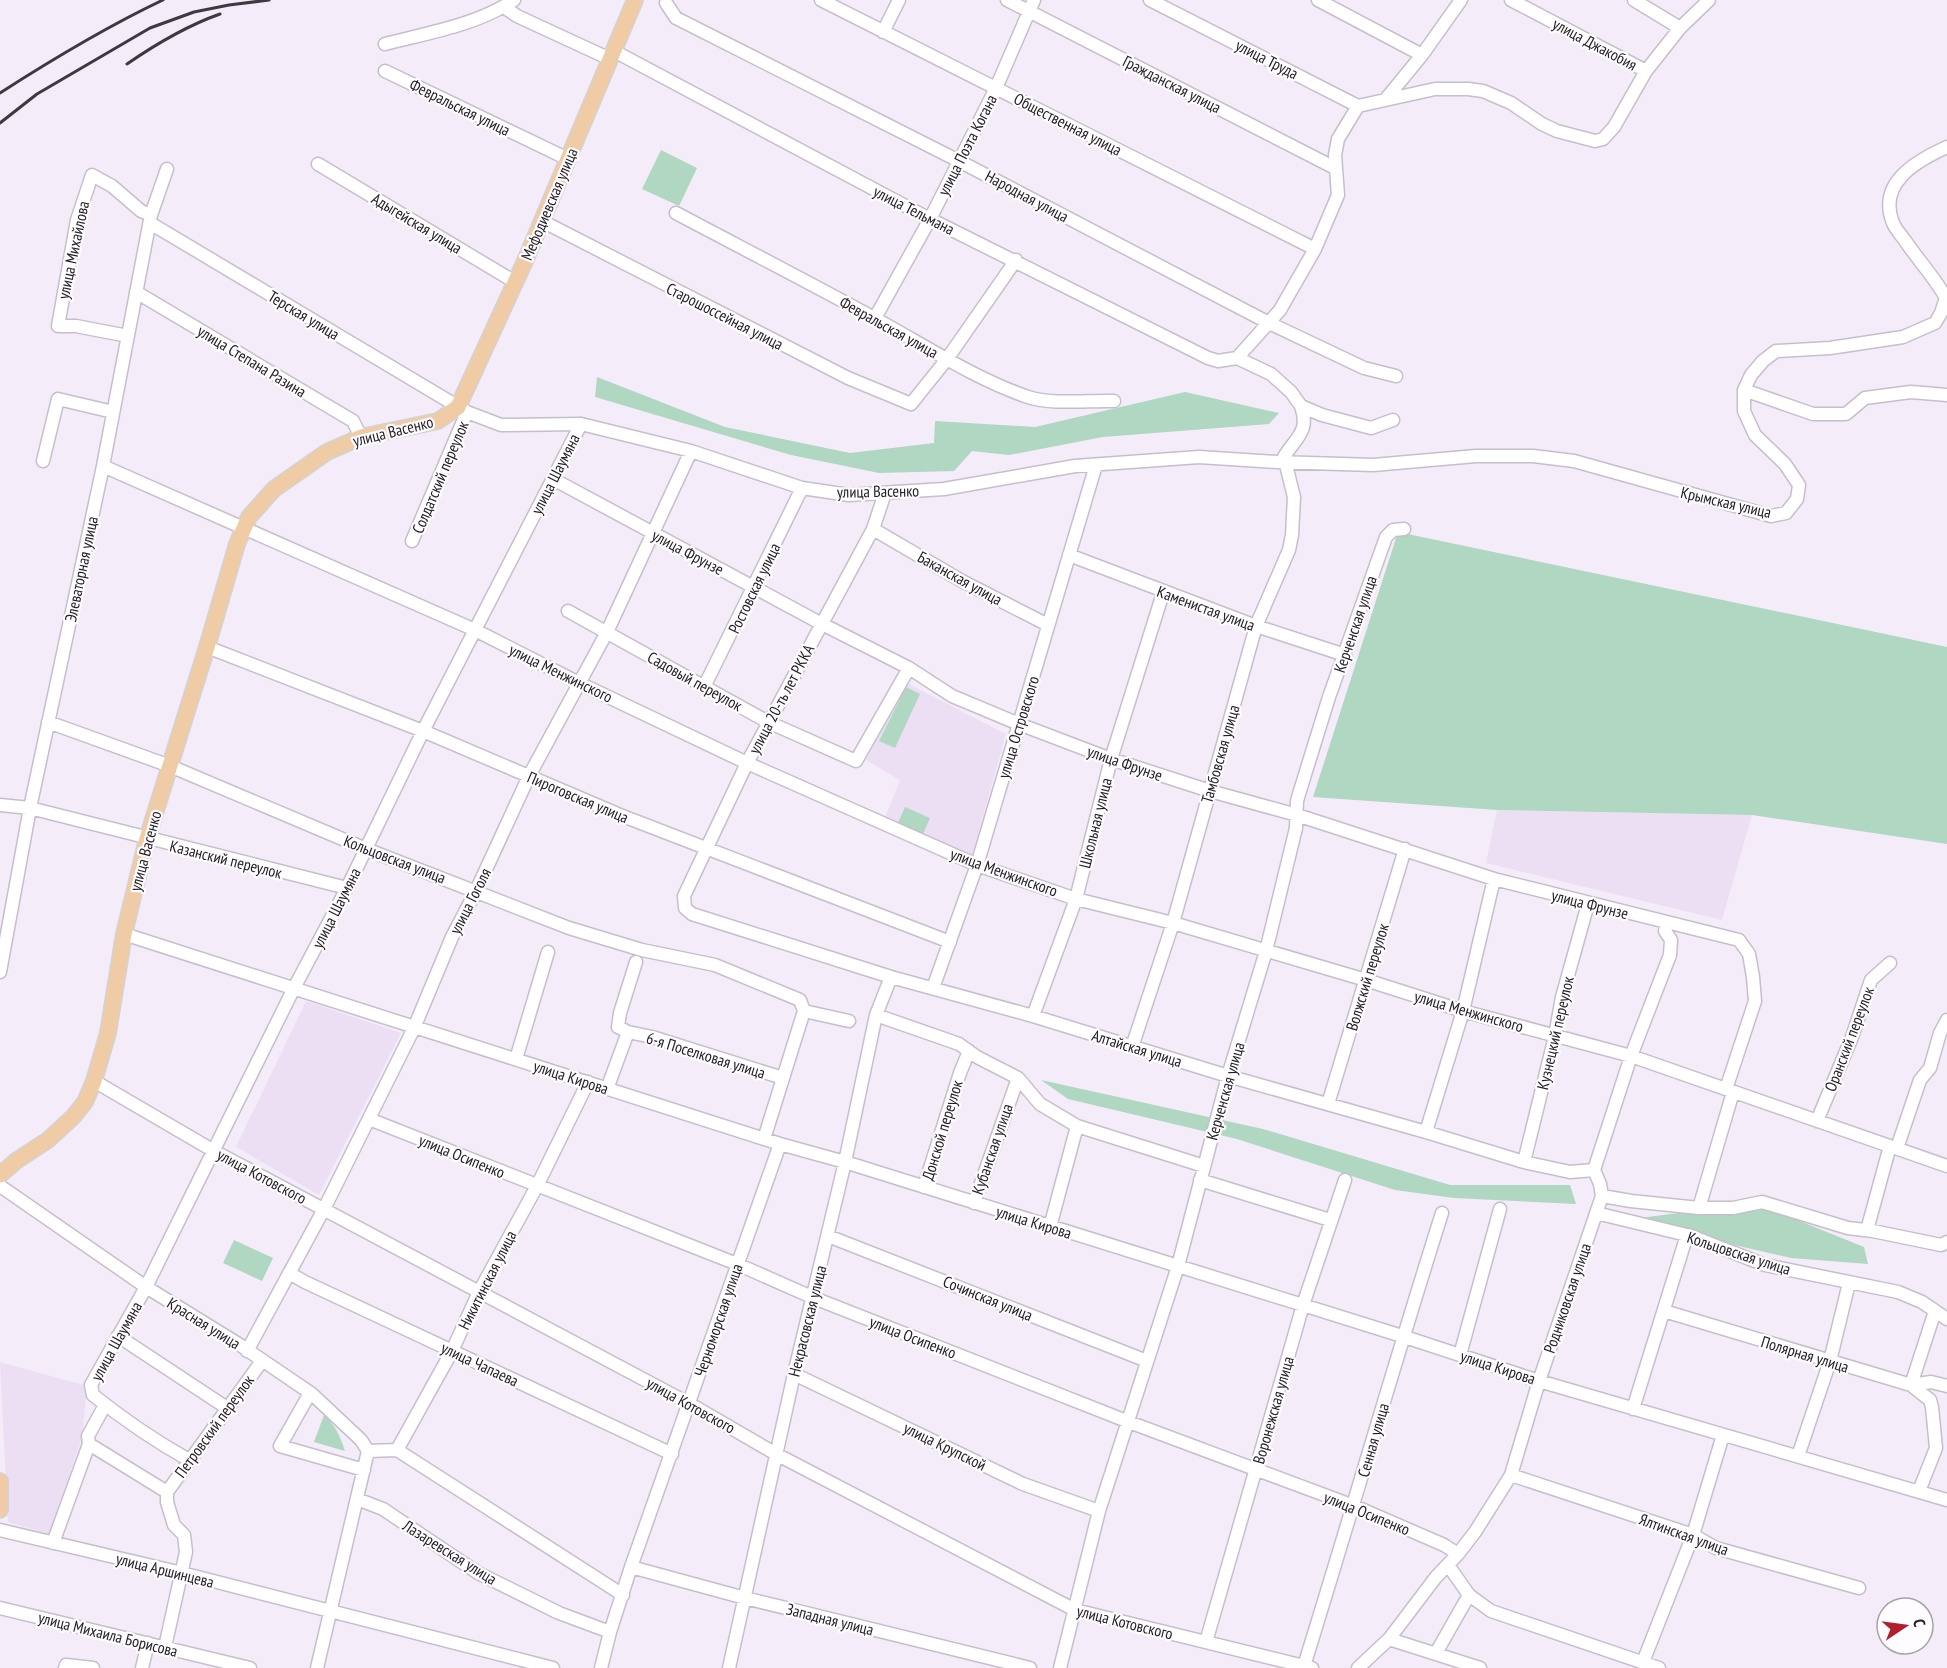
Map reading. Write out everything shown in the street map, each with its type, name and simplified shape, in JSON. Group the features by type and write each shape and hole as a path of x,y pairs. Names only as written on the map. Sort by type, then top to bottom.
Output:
{"main road":[{"name":"Мефодиевская улица","path":"463,410 635,0"},
{"name":"улица Васенко","path":"0,1175 16,1161 48,1140 73,1117 85,1102 94,1081 108,1034 124,934 147,839 237,544 249,517 274,489 327,452 361,436 438,421 463,410"},
{"path":"0,1481 0,1510"}],"street":[{"name":"Общественная улица","path":"821,0 1315,249"},
{"path":"883,32 899,0"},
{"name":"Гражданская улица","path":"1007,0 1032,5 1335,168"},
{"name":"улица Труда","path":"1150,0 1358,106"},
{"path":"1318,0 1422,55"},
{"path":"1385,100 1422,55 1461,0"},
{"name":"улица Джакобия","path":"1511,0 1646,71"},
{"path":"1634,0 1680,28"},
{"path":"1284,462 1284,457 1298,440 1305,424 1300,406 1291,392 1271,374 1237,358 1280,310 1315,249 1338,195 1335,154 1338,139 1358,106 1435,89 1468,89 1512,103 1542,124 1577,138 1595,141 1603,139 1614,127 1646,71 1680,28 1709,0"},
{"name":"Народная улица","path":"665,1 676,18 959,161 1269,323 1364,368 1396,376"},
{"name":"улица Тельмана","path":"509,4 517,16 612,55 930,219 1208,358 1218,361 1237,358"},
{"path":"385,44 473,20 509,4"},
{"name":"улица Поэта Когана","path":"876,318 930,219 996,88 1032,5"},
{"name":"Февральская улица","path":"385,71 568,159"},
{"path":"1947,147 1921,159 1900,176 1891,192 1889,207 1893,225 1936,281 1946,298 1935,323 1903,337 1830,348 1776,351 1751,375 1744,390 1813,414 1846,414 1865,399 1911,392 1947,395"},
{"name":"Адыгейская улица","path":"318,164 515,282"},
{"name":"Элеваторная улица","path":"0,972 30,808 103,466 150,219 167,168"},
{"name":"Терская улица","path":"92,175 112,186 150,219 463,410"},
{"name":"улица Михайлова","path":"92,175 76,220 58,326 76,326 128,336"},
{"name":"Февральская улица","path":"676,213 876,318 947,359 1029,397 1048,401 1114,401"},
{"name":"Старошоссейная улица","path":"542,221 848,378 911,404 947,359"},
{"path":"947,359 1016,260"},
{"name":"улица Степана Разина","path":"136,292 353,421 361,436"},
{"name":"Крымская улица","path":"1373,465 1476,456 1533,456 1574,461 1771,516 1786,513 1797,499 1799,486 1785,464 1755,435 1744,411 1744,390"},
{"path":"43,461 58,399 113,412"},
{"path":"1300,406 1322,415 1371,428 1393,420"},
{"name":"улица Васенко","path":"463,410 501,424 581,424 691,451 802,488 849,495 944,489 1075,466 1199,457 1373,465"},
{"name":"Солдатский переулок","path":"412,542 463,410"},
{"name":"улица Шаумяна","path":"105,1405 93,1395 91,1385 146,1287 294,988 347,888 423,731 581,424"},
{"name":"улица Гоголя","path":"247,1351 324,1209 414,1028 452,937 476,891 529,776 607,632 691,451"},
{"name":"Тамбовская улица","path":"1132,1047 1173,923 1256,626 1289,550 1292,535 1293,485 1284,462"},
{"name":"улица Островского","path":"933,988 976,865 1096,465"},
{"name":"улица Менжинского","path":"103,466 475,630 747,764 976,865 1076,899 1173,923 1463,1011 1631,1056 1947,1165"},
{"name":"улица Фрунзе","path":"553,480 909,668 952,696 1018,724 1111,759 1210,791 1297,815 1494,879 1739,940 1749,954 1754,977 1755,1001 1730,1090"},
{"name":"Ростовская улица","path":"704,687 802,488"},
{"name":"улица 20-ть лет РККА","path":"685,908 684,896 706,849 768,722 873,529 885,493"},
{"name":"Баканская улица","path":"873,529 962,581 1048,625"},
{"name":"Керченская улица","path":"1060,1668 1100,1511 1178,1266 1228,1076 1266,951 1296,828 1299,794 1329,697 1386,537 1393,530 1404,529"},
{"name":"Каменистая улица","path":"1069,555 1256,626 1345,655"},
{"name":"Школьная улица","path":"1033,1016 1076,899 1111,759 1163,592"},
{"name":"Садовый переулок","path":"568,611 768,722 856,761 909,668"},
{"name":"Пироговская улица","path":"207,647 423,731 706,849 950,942"},
{"name":"Кольцовская улица","path":"48,722 170,766 366,849 579,931 642,950 715,965 800,1000 804,1011 845,1020"},
{"name":"Казанский переулок","path":"0,805 30,808 347,888"},
{"name":"Волжский переулок","path":"1328,1104 1405,849"},
{"path":"1426,1132 1463,1011 1494,879"},
{"name":"Кузнецкий переулок","path":"1524,1162 1556,1036 1562,997 1588,904"},
{"name":"Алтайская улица","path":"685,908 692,914 891,977 1033,1016 1228,1076 1524,1162 1570,1172 1594,1170"},
{"path":"1602,1196 1594,1170 1631,1056 1670,955 1671,940 1665,931 1667,923"},
{"name":"улица Кирова","path":"124,934 764,1139 845,1162 1460,1354 1539,1381 1947,1500"},
{"path":"516,1059 548,952"},
{"path":"607,1089 628,1032 618,1027 620,1013 636,962"},
{"name":"Оранский переулок","path":"1817,1121 1852,1037 1871,980 1890,963"},
{"name":"Некрасовская улица","path":"729,1668 794,1374 845,1162 876,1015 891,977"},
{"path":"764,1139 804,1011"},
{"path":"876,1015 959,1044 1018,1078 1040,1104 1077,1126 1204,1166"},
{"path":"1867,1230 1894,1147 1920,1080 1930,1068 1940,1033 1947,1020"},
{"name":"6-я Поселковая улица","path":"628,1032 652,1037 783,1078"},
{"name":"Донской переулок","path":"924,1187 969,1051"},
{"name":"Кубанская улица","path":"974,1203 1018,1078"},
{"name":"улица Котовского","path":"94,1081 214,1151 690,1404 776,1454 1075,1610 1308,1667"},
{"name":"Никитинская улица","path":"397,1450 452,1351 479,1292 537,1186 588,1082"},
{"path":"1699,1208 1730,1090"},
{"name":"улица Осипенко","path":"369,1119 737,1264 814,1298 1130,1422 1354,1506 1444,1545 1458,1554"},
{"path":"1050,1227 1077,1126"},
{"name":"Черноморская улица","path":"601,1668 631,1567 780,1144"},
{"path":"1200,1180 1330,1220"},
{"name":"Воронежская улица","path":"1206,1642 1303,1305 1345,1180"},
{"name":"Красная улица","path":"0,1186 146,1287 310,1392 361,1440 368,1451"},
{"name":"Кольцовская улица","path":"1602,1196 1699,1208 1733,1208 1762,1202 1848,1228 1941,1245 1947,1242"},
{"name":"Родниковская улица","path":"1358,1668 1389,1639 1436,1577 1458,1554 1475,1532 1511,1475 1539,1381 1602,1196"},
{"path":"1460,1354 1500,1209"},
{"name":"Сенная улица","path":"1308,1667 1402,1336 1442,1214"},
{"name":"Кольцовская улица","path":"1596,1214 1687,1235 1765,1265 1898,1292 1922,1302 1947,1318"},
{"path":"1633,1409 1687,1235"},
{"name":"Сочинская улица","path":"828,1236 1147,1361"},
{"name":"улица Чапаева","path":"290,1273 672,1454"},
{"path":"1798,1456 1830,1361 1850,1283"},
{"name":"Полярная улица","path":"1664,1311 1911,1385 1931,1382 1947,1386"},
{"path":"1919,1491 1936,1448 1930,1400 1911,1385 1935,1311"},
{"path":"118,1336 227,1408"},
{"name":"Петровский переулок","path":"167,1492 262,1361"},
{"name":"улица Крупской","path":"794,1374 1023,1484 1100,1511"},
{"path":"310,1392 280,1446 364,1470"},
{"path":"53,1544 89,1444 88,1436 105,1405 162,1445 189,1460"},
{"path":"1642,1662 1693,1535 1723,1435"},
{"path":"89,1444 167,1492 167,1502 174,1525 184,1535 186,1552 165,1647"},
{"path":"316,1668 368,1451 397,1450 623,1595"},
{"name":"Ялтинская улица","path":"1511,1475 1693,1535 1716,1548 1859,1588"},
{"name":"Лазаревская улица","path":"357,1498 383,1509 478,1573 559,1613 610,1632"},
{"name":"улица Аршинцева","path":"0,1530 182,1573 554,1668"},
{"path":"1448,1565 1469,1595 1491,1611 1659,1668"},
{"name":"Западная улица","path":"631,1567 745,1598 1030,1668"},
{"path":"1436,1653 1469,1595"},
{"name":"улица Михаила Борисова","path":"0,1608 244,1667"},
{"path":"1389,1639 1480,1668"},
{"path":"142,1668 148,1643"},
{"path":"66,1668 66,1665 86,1667"}],"shaded area":[{"path":"907,683 1006,734 971,859 884,820 900,780 866,760"},
{"path":"1497,810 1752,815 1722,920 1486,863"},
{"path":"306,1001 401,1033 319,1195 236,1147"},
{"path":"0,1362 87,1386 82,1438 49,1534 8,1522"}],"green space":[{"path":"661,150 697,168 679,206 642,189"},
{"path":"597,377 725,427 850,453 934,443 935,421 1035,427 1185,392 1279,413 1269,424 1103,437 1009,455 972,451 954,471 879,473 791,455 595,397"},
{"path":"1398,532 1947,647 1947,844 1752,815 1497,810 1313,797"},
{"path":"906,687 920,694 895,748 879,741"},
{"path":"905,807 930,818 923,834 898,823"},
{"path":"1041,1080 1263,1129 1450,1185 1570,1185 1576,1204 1454,1198 1395,1190 1237,1139 1068,1099"},
{"path":"1755,1203 1864,1247 1868,1264 1791,1258 1625,1220"},
{"path":"234,1240 273,1258 262,1281 223,1263"},
{"path":"324,1415 332,1423 345,1451 314,1442"}],"railway":[{"path":"0,93 80,44 163,0"},
{"path":"0,123 37,94 150,28 194,12 269,0"},
{"path":"127,64 172,36 220,14"}]}
